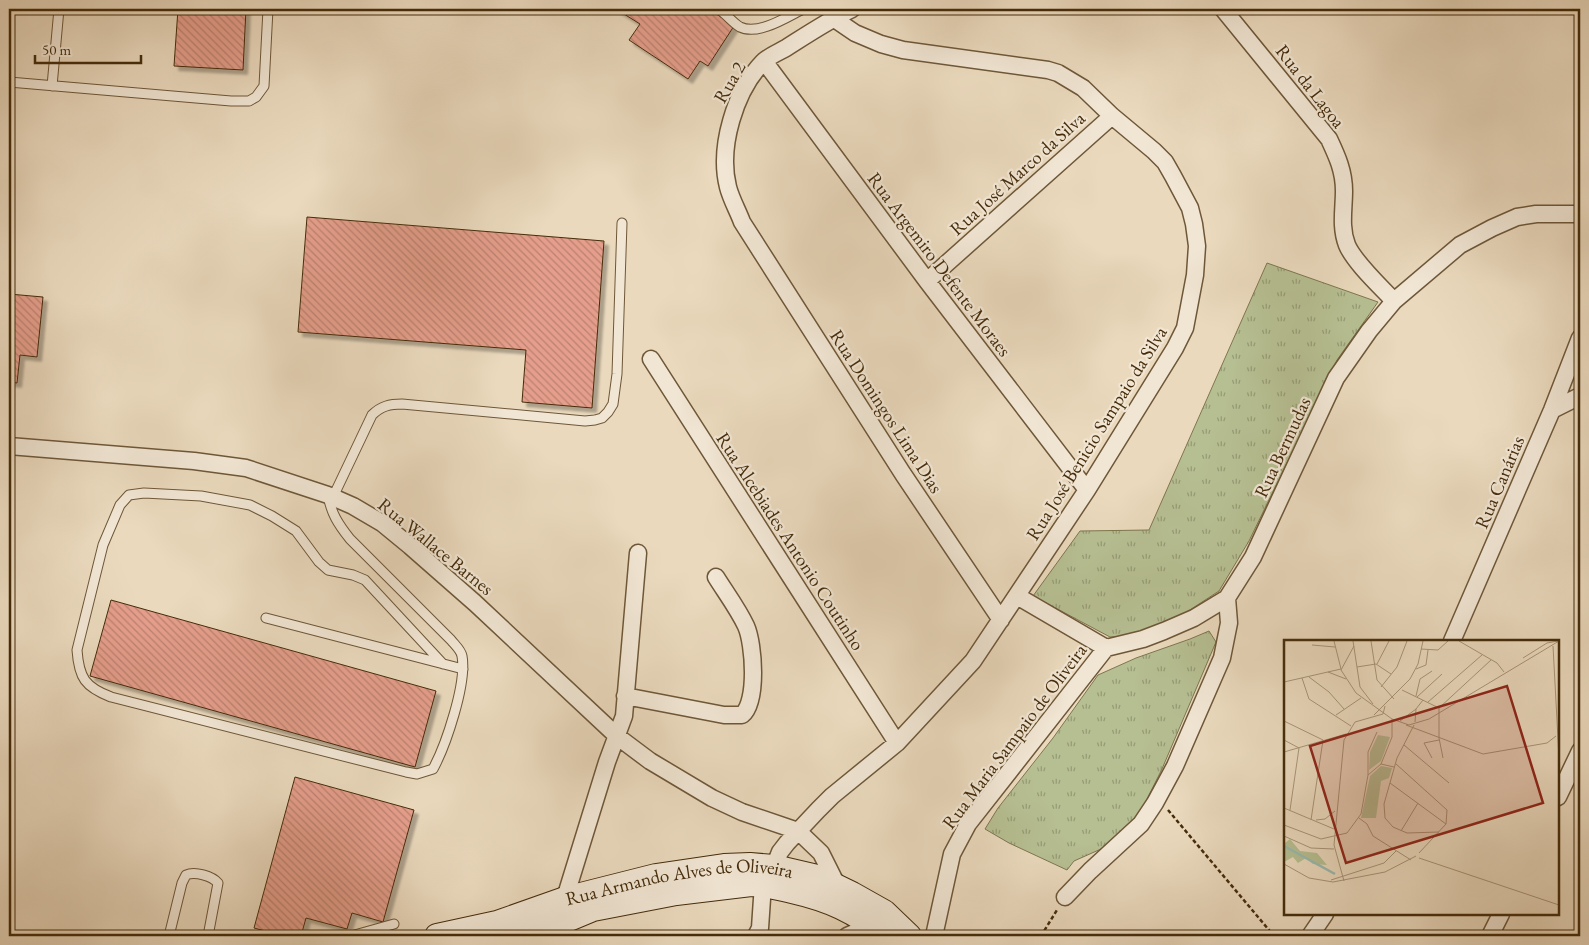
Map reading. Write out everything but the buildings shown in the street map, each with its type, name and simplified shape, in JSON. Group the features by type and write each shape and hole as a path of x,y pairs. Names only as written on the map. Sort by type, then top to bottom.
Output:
{"main road":[{"name":"Rua Armando Alves de Oliveira","path":"437,936 497,923 564,899 656,876 724,866 750,865 815,896 836,903 857,914 878,930"},
{"name":"Rua Armando Alves de Oliveira","path":"512,936 554,932 593,909 676,893 751,884 768,875 817,877 884,912 909,936"}],"street":[{"name":"Rua 2","path":"742,222 728,187 725,160 730,121 744,90 764,61 833,18 852,9"},
{"name":"Rua da Lagoa","path":"1223,9 1329,139 1338,158 1343,177 1342,212 1346,244 1352,254 1394,301"},
{"name":"Rua José Benicio Sampaio da Silva","path":"798,832 832,796 897,744 973,661 1001,620 1165,367 1185,328 1197,246 1190,208 1174,176 1154,151 1112,116 1083,88 1058,73 1048,70 903,50 881,44 855,33 833,18"},
{"name":"Rua Argemiro Defente Moraes","path":"764,61 927,281 1087,490"},
{"name":"Rua José Marco da Silva","path":"927,281 1112,116"},
{"name":"Rua Bermudas","path":"1106,648 1164,632 1194,618 1226,598 1253,557 1336,378 1369,331 1394,301 1460,245 1492,228 1516,217 1536,214 1580,214"},
{"name":"Rua Domingos Lima Dias","path":"742,222 892,457 1001,620"},
{"name":"Rua Canárias","path":"1452,640 1552,410 1580,338"},
{"name":"Rua Alcebiades Antonio Coutinho","path":"651,360 897,744"},
{"path":"1552,410 1580,396"},
{"name":"Rua Wallace Barnes","path":"9,446 194,461 246,468 330,496 353,506 382,523 410,546 475,603 618,737 650,761 712,798 742,812 798,832 820,853 838,887"},
{"path":"554,932 607,762 618,737 624,716 638,553"},
{"path":"625,696 724,715 742,715 749,706 753,675 747,628 716,577"},
{"path":"1017,596 1106,648"},
{"path":"1065,898 1141,824 1158,798 1175,766 1222,658 1229,623 1226,598"},
{"name":"Rua Maria Sampaio de Oliveira","path":"934,936 952,854 968,824 1106,648"},
{"path":"1559,795 1580,751"},
{"path":"756,936 760,928 768,875 780,852 798,832"},
{"path":"1310,936 1324,915"},
{"path":"1490,936 1500,915"},
{"path":"847,936 878,930"}],"lane":[{"path":"52,86 59,9"},
{"path":"9,82 230,102 249,101 256,98 264,86 268,9"},
{"path":"719,9 740,26 755,30 803,9"},
{"path":"443,664 365,580 353,574 328,570 319,562 296,530 272,516 250,505 201,496 144,493 129,495 120,505 103,545 77,650 78,665 86,682 94,690 111,697 397,770 417,774 433,769 440,755 455,709 463,669 462,653 350,539 330,510 330,496 372,415 384,406 402,404 585,421 595,420 608,412 613,404 617,374 622,222"},
{"path":"266,618 463,669"},
{"path":"169,936 182,882 186,875 191,874 214,879 218,883 208,936"},
{"path":"351,936 394,924"}],"path":[{"path":"1158,798 1274,936"},
{"path":"1041,936 1065,898"}],"green space":[{"path":"1267,263 1378,302 1337,360 1249,541 1219,591 1179,617 1129,636 1110,637 1033,596 1080,531 1149,530"},
{"path":"1209,631 1216,642 1162,769 1137,819 1110,845 1074,861 1067,870 1009,843 985,829 998,808 1053,738 1098,675 1136,658"}]}
